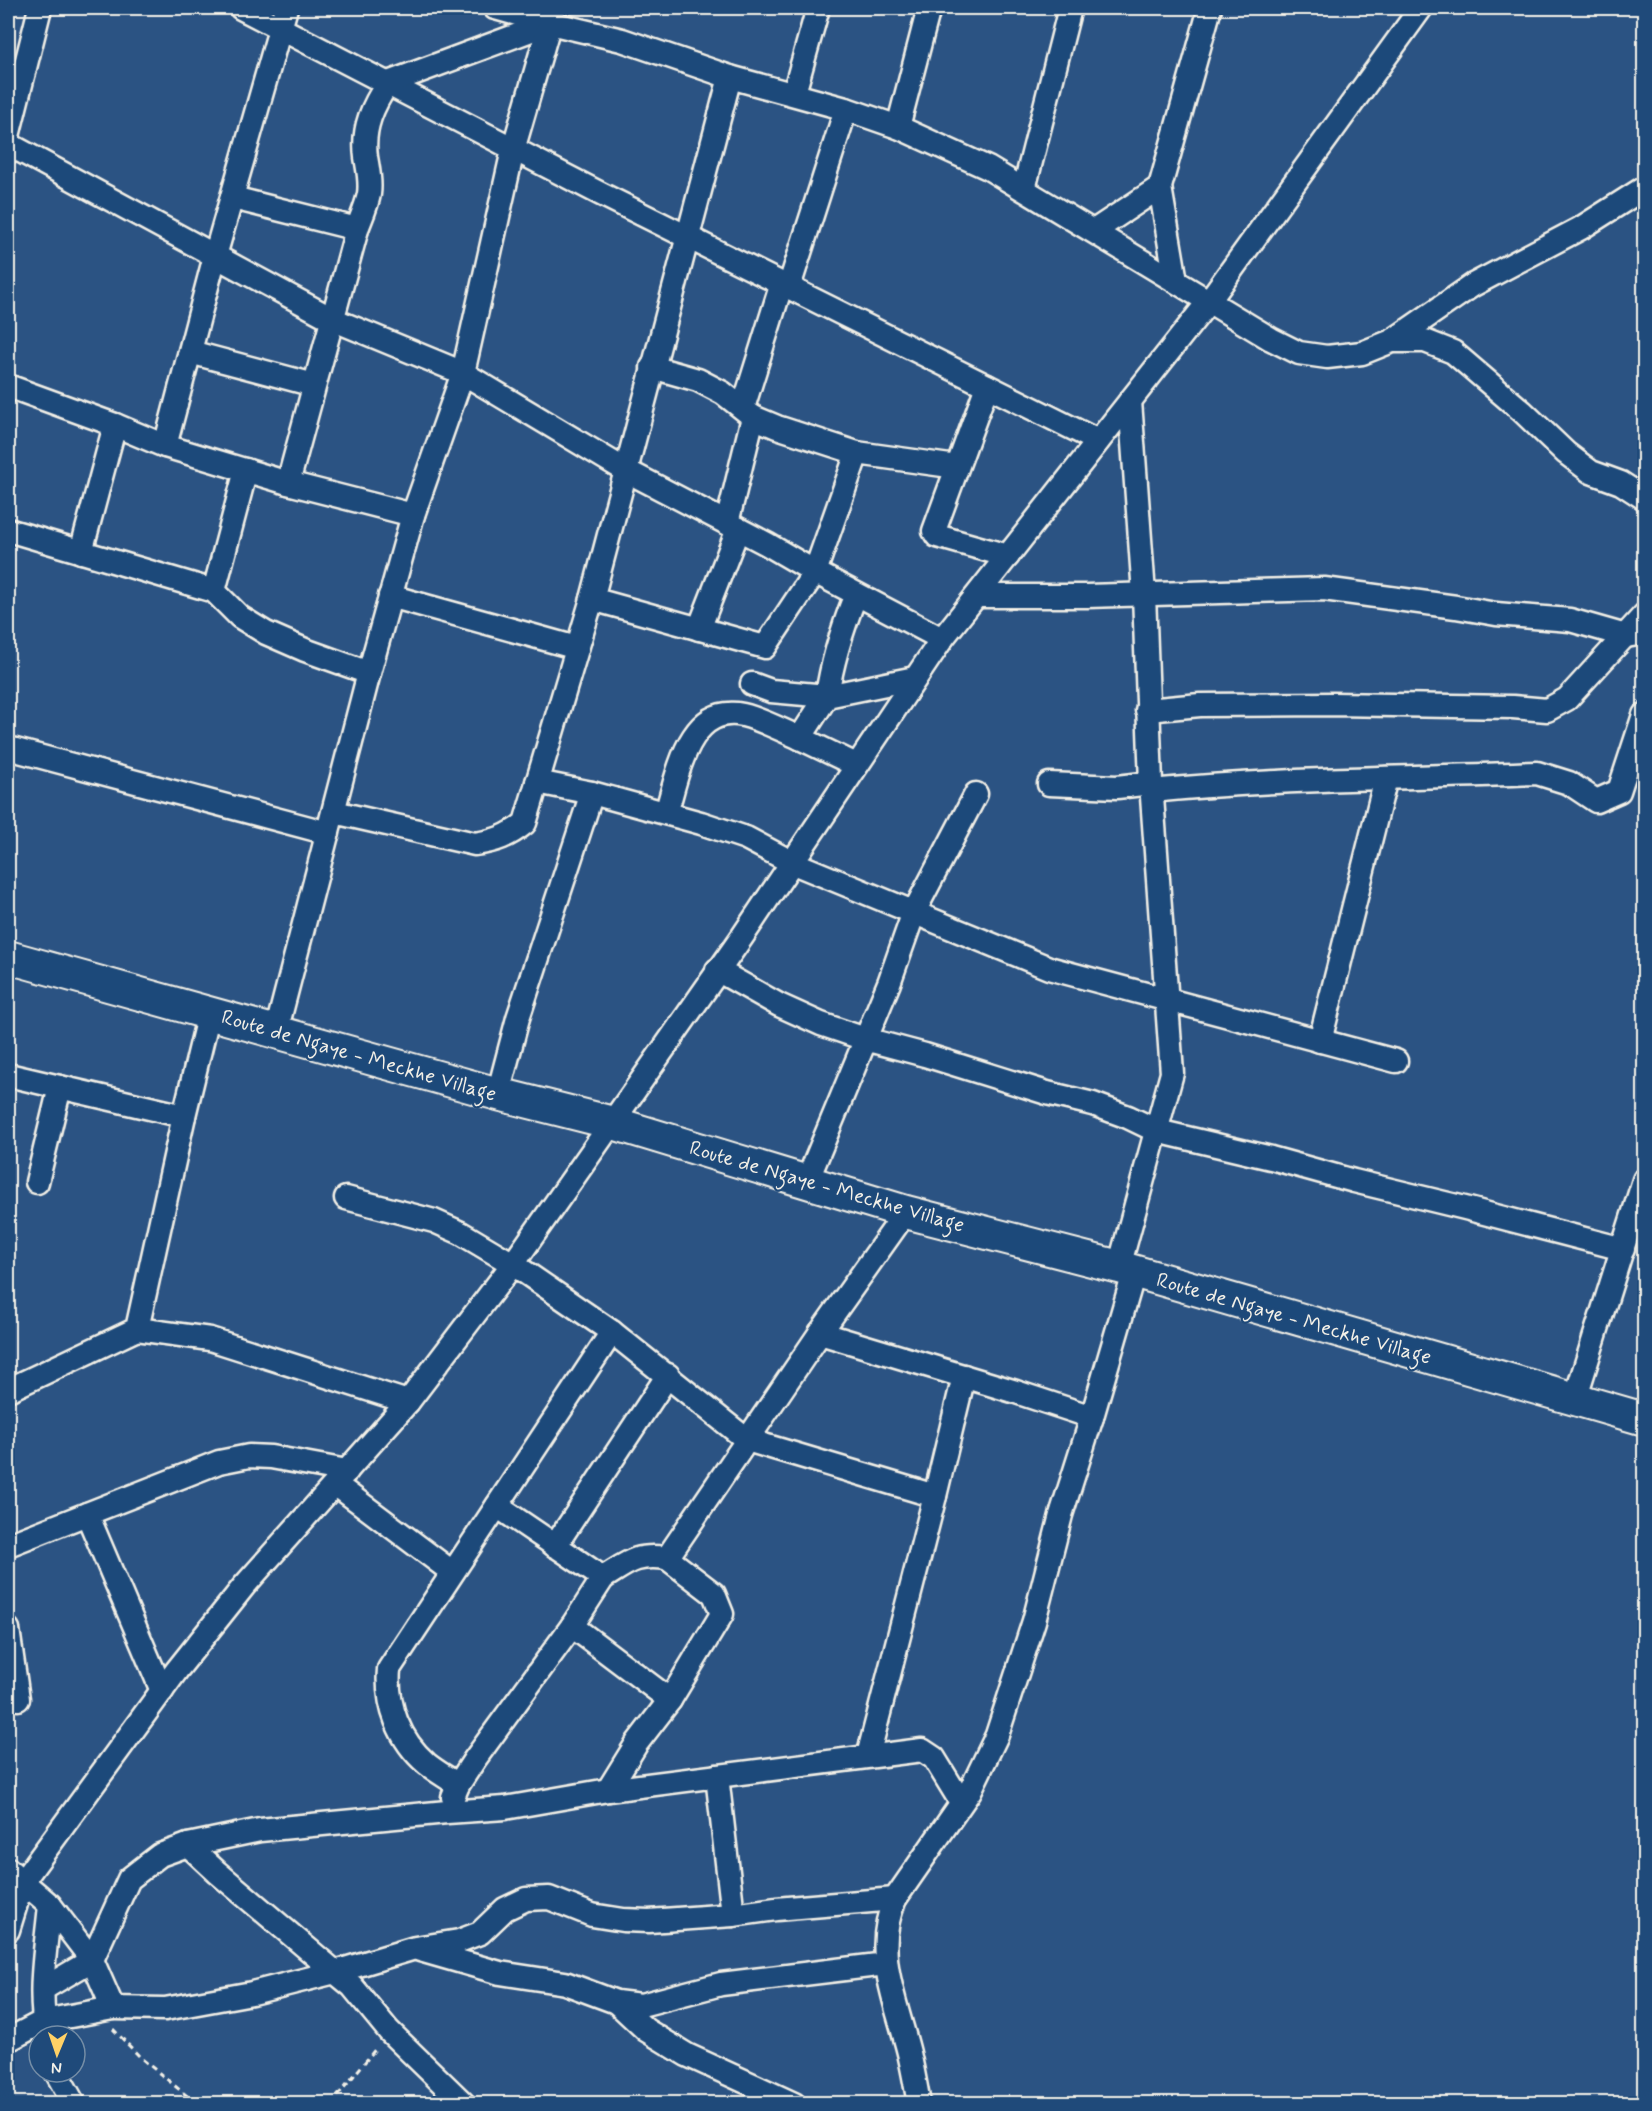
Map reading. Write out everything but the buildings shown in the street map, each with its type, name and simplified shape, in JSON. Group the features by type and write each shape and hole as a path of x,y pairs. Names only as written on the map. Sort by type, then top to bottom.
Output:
{"main road":[{"name":"Route de Ngaye - Meckhe Village","path":"8,957 498,1094 613,1123 906,1212 1127,1270 1644,1419"}],"street":[{"path":"8,136 40,8"},
{"path":"241,8 283,17 388,83 513,150 1098,441"},
{"path":"495,8 552,15 730,77 794,93 898,127 988,168 1271,339 1299,353 1327,357 1362,353 1392,340 1473,285 1581,228 1644,188"},
{"path":"794,93 818,8"},
{"path":"898,127 929,8"},
{"path":"1023,189 1070,8"},
{"path":"1176,281 1160,188 1210,8"},
{"path":"8,1930 15,1875 244,1586 408,1402 513,1264 742,937 942,639 1209,301 1421,8"},
{"path":"288,483 357,229 369,193 370,172 366,156 368,120 377,99 388,83 552,15"},
{"path":"276,1032 390,596 413,516 463,373 513,150 552,15"},
{"path":"165,446 214,256 233,198 236,178 283,17"},
{"path":"8,748 331,823 475,844 494,842 512,834 525,823 592,599 730,77"},
{"path":"699,629 733,526 748,412 786,285 846,109"},
{"path":"8,144 332,319 463,373 625,470 942,639"},
{"path":"1094,231 1160,188"},
{"path":"233,198 357,229"},
{"path":"1392,340 1425,341 1453,352 1522,411 1566,453 1591,472 1621,483 1644,498"},
{"path":"190,352 314,385"},
{"path":"652,367 698,380 723,393 748,412 777,427 857,453 957,467"},
{"path":"8,386 165,446 288,483 413,516"},
{"path":"987,386 934,531 937,536 1008,556"},
{"path":"919,2103 909,2053 886,1965 885,1936 888,1916 896,1899 970,1791 997,1735 1034,1621 1061,1515 1092,1418 1172,1073 1151,787 1144,594 1130,401"},
{"path":"81,552 115,425"},
{"path":"743,715 765,647 815,572 857,453"},
{"path":"214,591 246,470"},
{"path":"8,530 214,591 240,616 266,633 369,673"},
{"path":"977,596 1087,596 1324,589 1496,614 1570,620 1635,635"},
{"path":"800,738 827,696 840,635 856,594"},
{"path":"390,596 577,648"},
{"path":"592,599 765,647"},
{"path":"1147,710 1200,705 1333,704 1513,707 1547,710 1566,699 1635,635 1644,615"},
{"path":"752,684 771,691 827,696 915,678"},
{"path":"666,813 683,756 692,738 705,723 718,715 743,715 800,738 856,765"},
{"path":"1049,784 1190,788 1537,773 1569,783 1596,801 1619,791 1644,715"},
{"path":"1320,1041 1386,778"},
{"path":"537,782 592,793 746,838 791,862 1050,968 1396,1061"},
{"path":"498,1094 518,1018 592,793"},
{"path":"807,1181 889,983 914,912 976,794"},
{"path":"717,970 779,1005 865,1040 925,1055 1047,1094 1092,1104 1128,1117 1157,1131 1623,1249"},
{"path":"138,1329 184,1116 209,1013"},
{"path":"8,1075 184,1116"},
{"path":"37,1182 60,1087"},
{"path":"1575,1399 1644,1180"},
{"path":"346,1198 434,1221 461,1233 513,1264 612,1332 747,1440 935,1496"},
{"path":"667,1558 820,1333 906,1212"},
{"path":"8,1390 138,1329 210,1339 408,1402"},
{"path":"458,1785 427,1764 405,1740 390,1707 389,1669 612,1332"},
{"path":"820,1333 964,1376 1092,1418"},
{"path":"555,1546 668,1375"},
{"path":"868,1756 964,1376"},
{"path":"8,1545 219,1462 249,1456 271,1457 341,1477 453,1572"},
{"path":"496,1506 603,1578"},
{"path":"87,1514 162,1690"},
{"path":"447,1812 458,1785 572,1626 603,1578 632,1560 648,1556 667,1558 714,1594 723,1614 670,1700 637,1743 608,1790"},
{"path":"572,1626 670,1700"},
{"path":"8,1629 18,1699"},
{"path":"43,1989 92,1960 129,1879 160,1855 188,1845 260,1830 505,1808 608,1790 921,1750 934,1758 961,1803"},
{"path":"717,1776 733,1915"},
{"path":"188,1845 352,1986 389,2031 464,2103"},
{"path":"15,1875 50,1905 92,1960 104,2010"},
{"path":"59,2024 104,2010 165,2009 252,1993 416,1948 459,1941 480,1933 505,1909 526,1899 549,1898 592,1915 649,1921 896,1899"},
{"path":"46,2024 43,1989 50,1905"},
{"path":"416,1948 500,1973 565,1983 616,2002 641,2005 721,1984 886,1965"},
{"path":"616,2002 646,2030 687,2055 794,2103"},
{"path":"8,2040 27,2034"},
{"path":"63,2084 74,2103"}],"path":[{"path":"104,2010 142,2059 197,2103"},
{"path":"331,2103 389,2031"}]}
